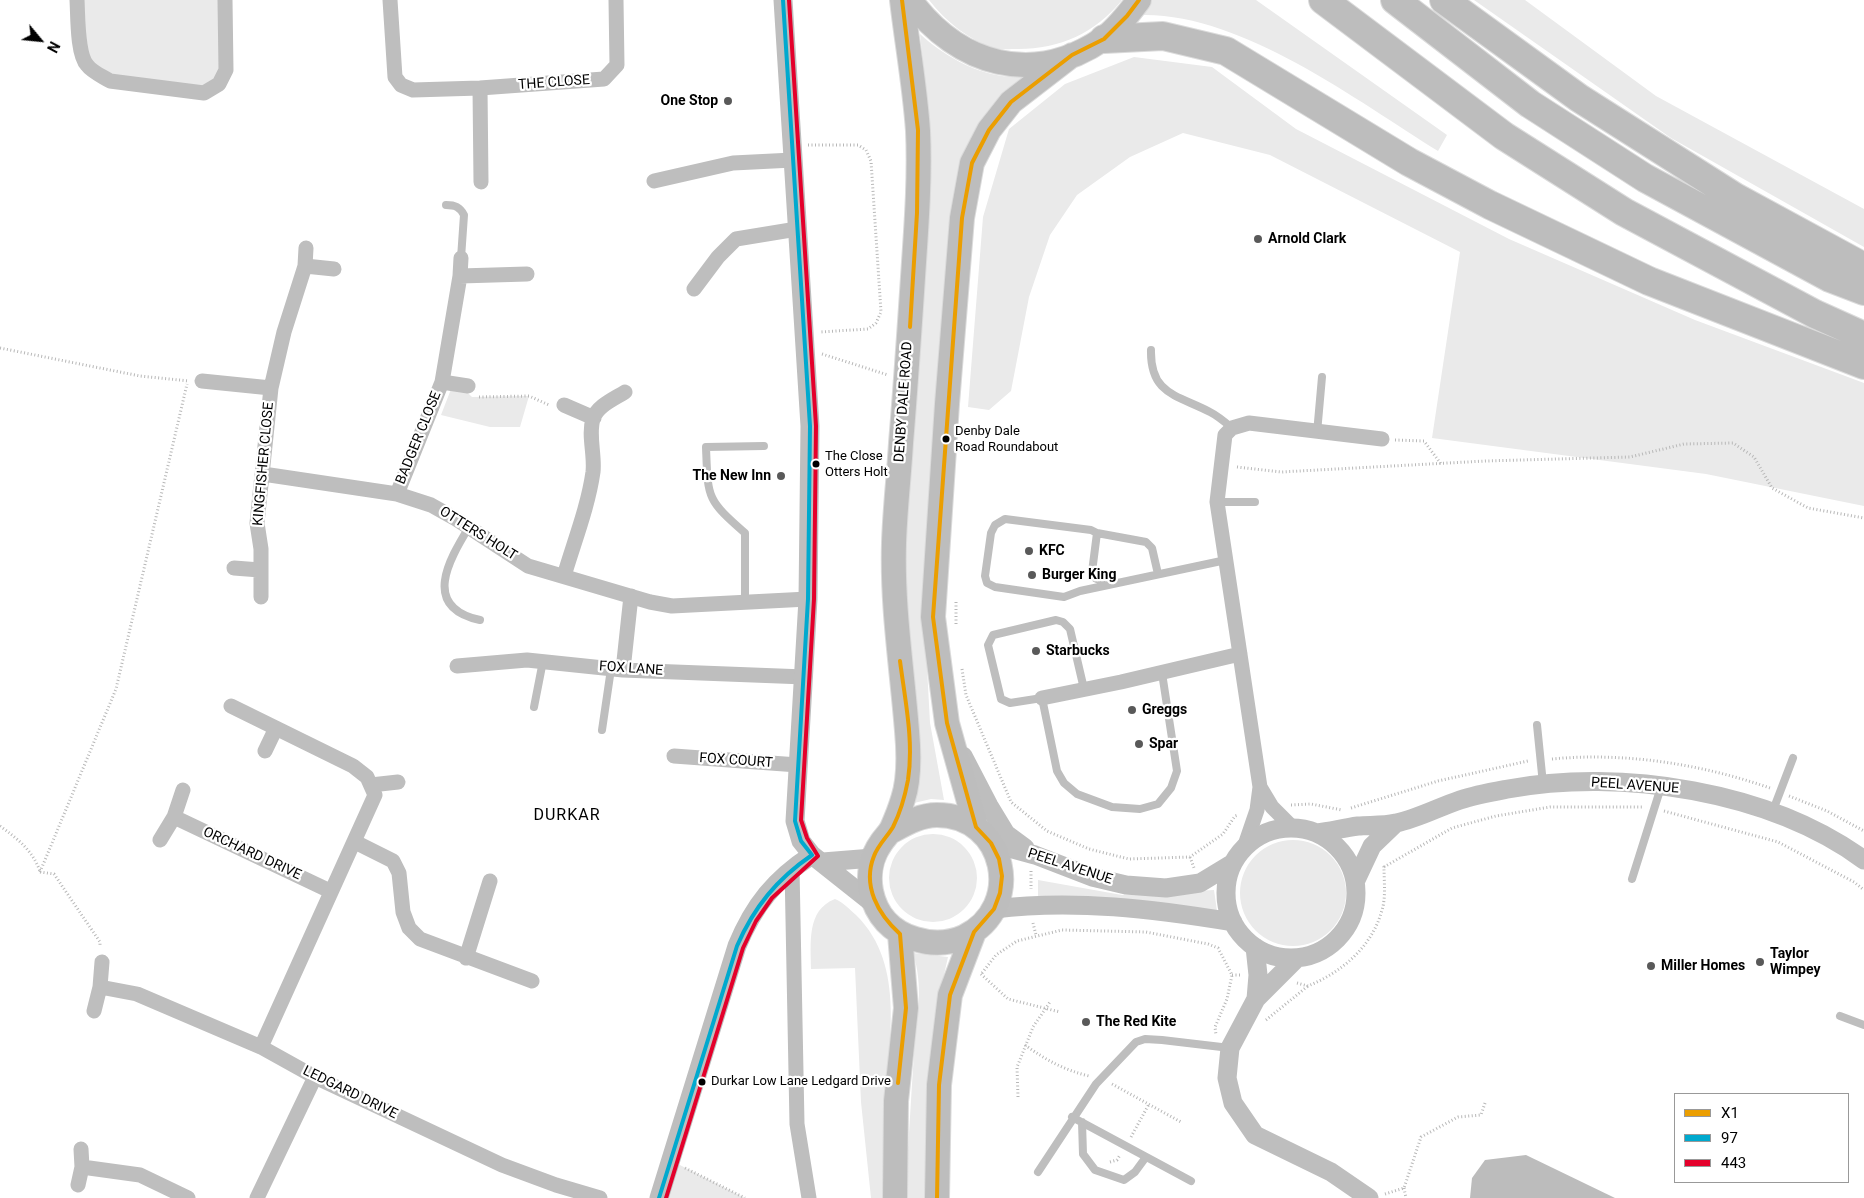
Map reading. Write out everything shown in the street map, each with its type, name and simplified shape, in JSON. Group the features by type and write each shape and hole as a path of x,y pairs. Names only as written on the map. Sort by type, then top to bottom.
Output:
{"highway":[{"path":"1323,0 1504,136 1624,212 1815,314 1864,336"},
{"path":"1395,0 1530,104 1644,178 1830,278 1864,291"},
{"path":"1444,0 1579,98 1735,197 1864,267"},
{"path":"1104,38 1163,36 1226,51 1409,162 1490,205 1649,281 1864,365"}],"main road":[{"name":"DENBY DALE ROAD","path":"900,934 883,919 875,905 870,882 873,858 880,844 890,832 904,795 908,777 907,732 895,616 894,544 917,213 918,130 902,0"},
{"path":"910,0 922,17 941,34 964,50 989,61 1022,64 1047,62 1072,55"},
{"path":"895,1198 896,1101 906,1008 900,934 939,943 957,940 974,932 985,922 994,909 1000,893 1002,876 999,859 984,835 947,723 933,617 947,404 964,209 972,164 989,130 1012,102 1072,55 1104,38 1127,16 1139,0"},
{"name":"DENBY DALE ROAD","path":"890,832 913,819 934,814 956,817 984,835"},
{"path":"937,1198 939,1086 950,995 974,932"}],"street":[{"path":"77,0 81,50 86,65 96,74 110,80 204,93 218,84 226,70 225,0"},
{"name":"THE CLOSE","path":"390,0 392,66 395,77 401,85 413,90 480,88 604,79 617,65 616,0"},
{"path":"783,0 810,426 808,599 796,821 802,841 818,858 875,905"},
{"path":"480,88 481,182"},
{"path":"654,181 733,163 793,153"},
{"path":"694,289 718,257 736,239 797,228"},
{"name":"KINGFISHER CLOSE","path":"261,597 258,523 271,388 284,332 305,266 306,248"},
{"name":"BADGER CLOSE","path":"397,494 442,382 460,276 461,258"},
{"path":"305,266 334,270"},
{"path":"460,276 527,274"},
{"name":"KINGFISHER CLOSE","path":"195,381 271,388"},
{"name":"BADGER CLOSE","path":"442,382 468,386"},
{"path":"564,576 593,473 592,430 594,418 601,407 625,392"},
{"path":"564,405 594,418"},
{"path":"1238,856 1266,833 1292,828 1317,833 1335,844 1342,851 1353,870 1356,880 1354,913 1344,932 1328,947 1308,956 1297,958 1275,956 1255,947 1242,936 1233,922 1226,893 1238,856 1257,810 1260,787 1217,502 1225,435 1232,428 1249,423 1316,433 1382,439"},
{"name":"OTTERS HOLT","path":"263,474 397,494 431,505 469,527 528,566 650,602 672,606 808,599"},
{"path":"234,568 260,570"},
{"path":"617,670 631,596"},
{"path":"1042,698 1162,673 1240,654"},
{"name":"FOX LANE","path":"457,666 543,661 617,670 805,677"},
{"path":"232,706 353,766 367,777 375,795 261,1047"},
{"path":"947,723 989,806 1006,834 1035,855"},
{"path":"265,751 276,728"},
{"name":"FOX COURT","path":"674,756 798,765"},
{"path":"371,785 398,782"},
{"name":"PEEL AVENUE","path":"1317,833 1356,826 1396,823 1463,799 1542,784 1580,782 1662,785 1740,802 1825,837 1864,860"},
{"path":"1260,787 1272,807 1292,828"},
{"path":"160,840 174,817 183,790"},
{"name":"ORCHARD DRIVE","path":"174,817 330,891"},
{"name":"PEEL AVENUE","path":"1356,880 1372,846 1396,823"},
{"name":"PEEL AVENUE","path":"984,835 1092,877 1126,885 1166,888 1200,883 1238,856"},
{"path":"355,842 393,861 399,873 403,912 409,928 420,939 466,958 532,981"},
{"path":"659,1198 737,946 756,905 792,868 818,858 873,858"},
{"path":"792,868 797,1124 809,1198"},
{"path":"466,958 490,881"},
{"name":"PEEL AVENUE","path":"994,909 1030,905 1105,905 1233,922"},
{"path":"1255,947 1258,975 1256,999"},
{"path":"1297,958 1256,999 1230,1048 1227,1078 1233,1103 1255,1135 1332,1172 1376,1196"},
{"path":"94,1011 100,987 102,962"},
{"name":"LEDGARD DRIVE","path":"100,987 137,994 261,1047 315,1077 502,1165 553,1192 600,1198"},
{"path":"257,1198 315,1077"},
{"path":"78,1186 82,1167 81,1149"},
{"path":"82,1167 140,1175 188,1198"}],"lane":[{"path":"446,205 455,206 464,215 461,258"},
{"path":"1151,350 1154,376 1167,392 1211,413 1232,428"},
{"path":"1316,433 1322,377"},
{"path":"745,602 744,533 716,508 708,490 706,447 764,446"},
{"path":"1217,502 1255,502"},
{"path":"1158,574 1152,548 1146,542 1097,533 1091,530 1005,519 995,525 991,533 985,576 987,583 995,587 1064,597 1080,590 1108,584 1158,574 1226,560"},
{"path":"469,527 448,562 445,593 453,607 468,618 480,620"},
{"path":"1097,533 1092,572 1095,578 1108,584"},
{"path":"1084,689 1070,629 1063,622 1056,620 993,635 988,644 1001,699 1010,703 1042,698 1057,771 1064,783 1077,794 1112,807 1140,809 1158,804 1171,788 1177,771 1162,673"},
{"path":"534,708 543,661"},
{"path":"602,730 617,670"},
{"path":"1537,725 1542,784"},
{"path":"1772,814 1793,758"},
{"path":"1632,879 1662,785"},
{"path":"1840,1016 1864,1024"},
{"path":"1038,1172 1072,1118 1100,1079 1131,1046 1145,1039 1230,1048"},
{"path":"1072,1118 1191,1181"},
{"path":"1082,1122 1083,1154 1095,1170 1124,1180 1136,1172 1146,1157"}],"path":[{"path":"793,153 858,144 866,150 870,161 881,312 876,323 868,329 804,341"},
{"path":"804,341 894,377"},
{"path":"0,348 140,376 195,381 116,689 40,872"},
{"path":"468,386 472,397 529,396 562,411 564,405"},
{"path":"1382,439 1424,441 1442,464"},
{"path":"1221,465 1281,472 1630,457 1684,444 1733,444 1754,457 1772,488 1808,508 1864,518"},
{"path":"956,600 956,629"},
{"path":"962,667 966,695 1011,802 1047,831 1089,849 1130,858 1190,857 1223,834 1235,816 1257,810"},
{"path":"1272,807 1311,804 1343,810 1356,826"},
{"path":"1384,867 1452,828 1496,816 1550,807 1639,807 1684,815 1778,842 1854,882 1864,890"},
{"path":"0,826 22,842 35,859 40,872"},
{"path":"1036,934 1030,905 1030,875 1035,855 1047,831"},
{"path":"1261,1026 1276,1010 1308,986 1338,972 1368,942 1382,910 1384,867 1372,846"},
{"path":"40,872 54,874 100,942 102,962"},
{"path":"978,982 981,974 996,955 1016,940 1036,934 1062,930 1146,932 1208,944 1218,948 1232,975 1258,975"},
{"path":"981,974 1008,999 1060,1012"},
{"path":"1278,977 1308,986"},
{"path":"1018,1097 1017,1067 1033,1027 1050,1002"},
{"path":"1025,1045 1046,1060 1066,1070 1100,1079 1181,1122"},
{"path":"1406,1198 1404,1188 1421,1138 1458,1117 1481,1115 1485,1103"},
{"path":"670,1160 745,1198"},
{"path":"1376,1196 1404,1188"}],"shaded area":[{"path":"77,0 225,0 226,70 204,93 110,81 86,65"},
{"path":"929,0 1122,0 1100,22 1074,38 1046,47 996,49 967,35 943,16"},
{"path":"1152,0 1256,0 1447,135 1438,151 1334,85 1258,44 1218,28 1180,18 1142,15"},
{"path":"1474,0 1525,0 1656,96 1864,209 1864,247 1671,138"},
{"path":"920,34 948,55 980,71 1006,76 1033,72 1003,92 980,126 926,649 930,723 944,800 931,799 914,803 905,543 927,101"},
{"path":"1134,57 1212,67 1296,129 1509,239 1695,320 1864,383 1864,506 1706,474 1432,438 1460,252 1270,155 1183,133 1130,157 1077,195 1050,235 1029,297 1011,391 989,410 968,407 983,217 1009,129 1065,84"},
{"path":"453,384 460,385 472,397 529,396 520,427 490,427 441,415"},
{"path":"933,834 950,838 964,847 973,861 977,878 973,895 964,909 950,918 933,922 916,918 902,909 893,895 889,878 893,861 902,847 916,838"},
{"path":"1293,840 1313,844 1330,856 1342,873 1346,893 1342,913 1330,930 1313,942 1293,946 1273,942 1256,930 1244,913 1240,893 1244,873 1256,856 1273,844"},
{"path":"1038,880 1122,895 1214,890 1217,911 1038,897"},
{"path":"835,899 856,915 872,935 883,958 889,982 891,1008 885,1111 887,1198 871,1198 861,1102 855,968 811,969 811,939 815,919 819,911 826,904"},
{"path":"913,953 948,957 935,1014 929,1101 928,1198 907,1198 906,1180 919,1003 918,978"},
{"path":"1526,1155 1615,1198 1470,1198 1472,1178 1485,1160"},
{"path":"670,1160 745,1198 659,1198"}],"transit line":[{"name":"97","path":"659,1198 737,946 759,906 777,884 812,855 801,841 795,821 808,599 810,426 783,0"},
{"name":"443","path":"666,1198 743,948 756,921 772,898 818,856 807,838 801,820 814,599 816,426 789,0"},
{"name":"X1","path":"902,0 918,130 917,213 910,327"},
{"name":"X1","path":"937,1198 939,1085 950,995 974,932 994,909 1000,893 1002,876 999,859 991,843 976,827 947,723 933,617 962,218 972,163 989,130 1011,102 1072,55 1104,39 1127,16 1139,0"},
{"name":"X1","path":"898,1083 906,1008 900,934 885,918 874,899 870,878 874,856 896,822 908,780 910,765 909,735 900,661"}],"place":[{"name":"One Stop","path":"728,101"},
{"name":"Arnold Clark","path":"1258,239"},
{"name":"Denby Dale Road Roundabout","path":"946,439"},
{"name":"The Close Otters Holt","path":"816,464"},
{"name":"The New Inn","path":"781,476"},
{"name":"KFC","path":"1029,551"},
{"name":"Burger King","path":"1032,575"},
{"name":"Starbucks","path":"1036,651"},
{"name":"Greggs","path":"1132,710"},
{"name":"Spar","path":"1139,744"},
{"name":"Taylor Wimpey","path":"1760,962"},
{"name":"Miller Homes","path":"1651,966"},
{"name":"The Red Kite","path":"1086,1022"},
{"name":"Durkar Low Lane Ledgard Drive","path":"702,1082"}],"district":[{"name":"DURKAR","path":"567,816"}]}
